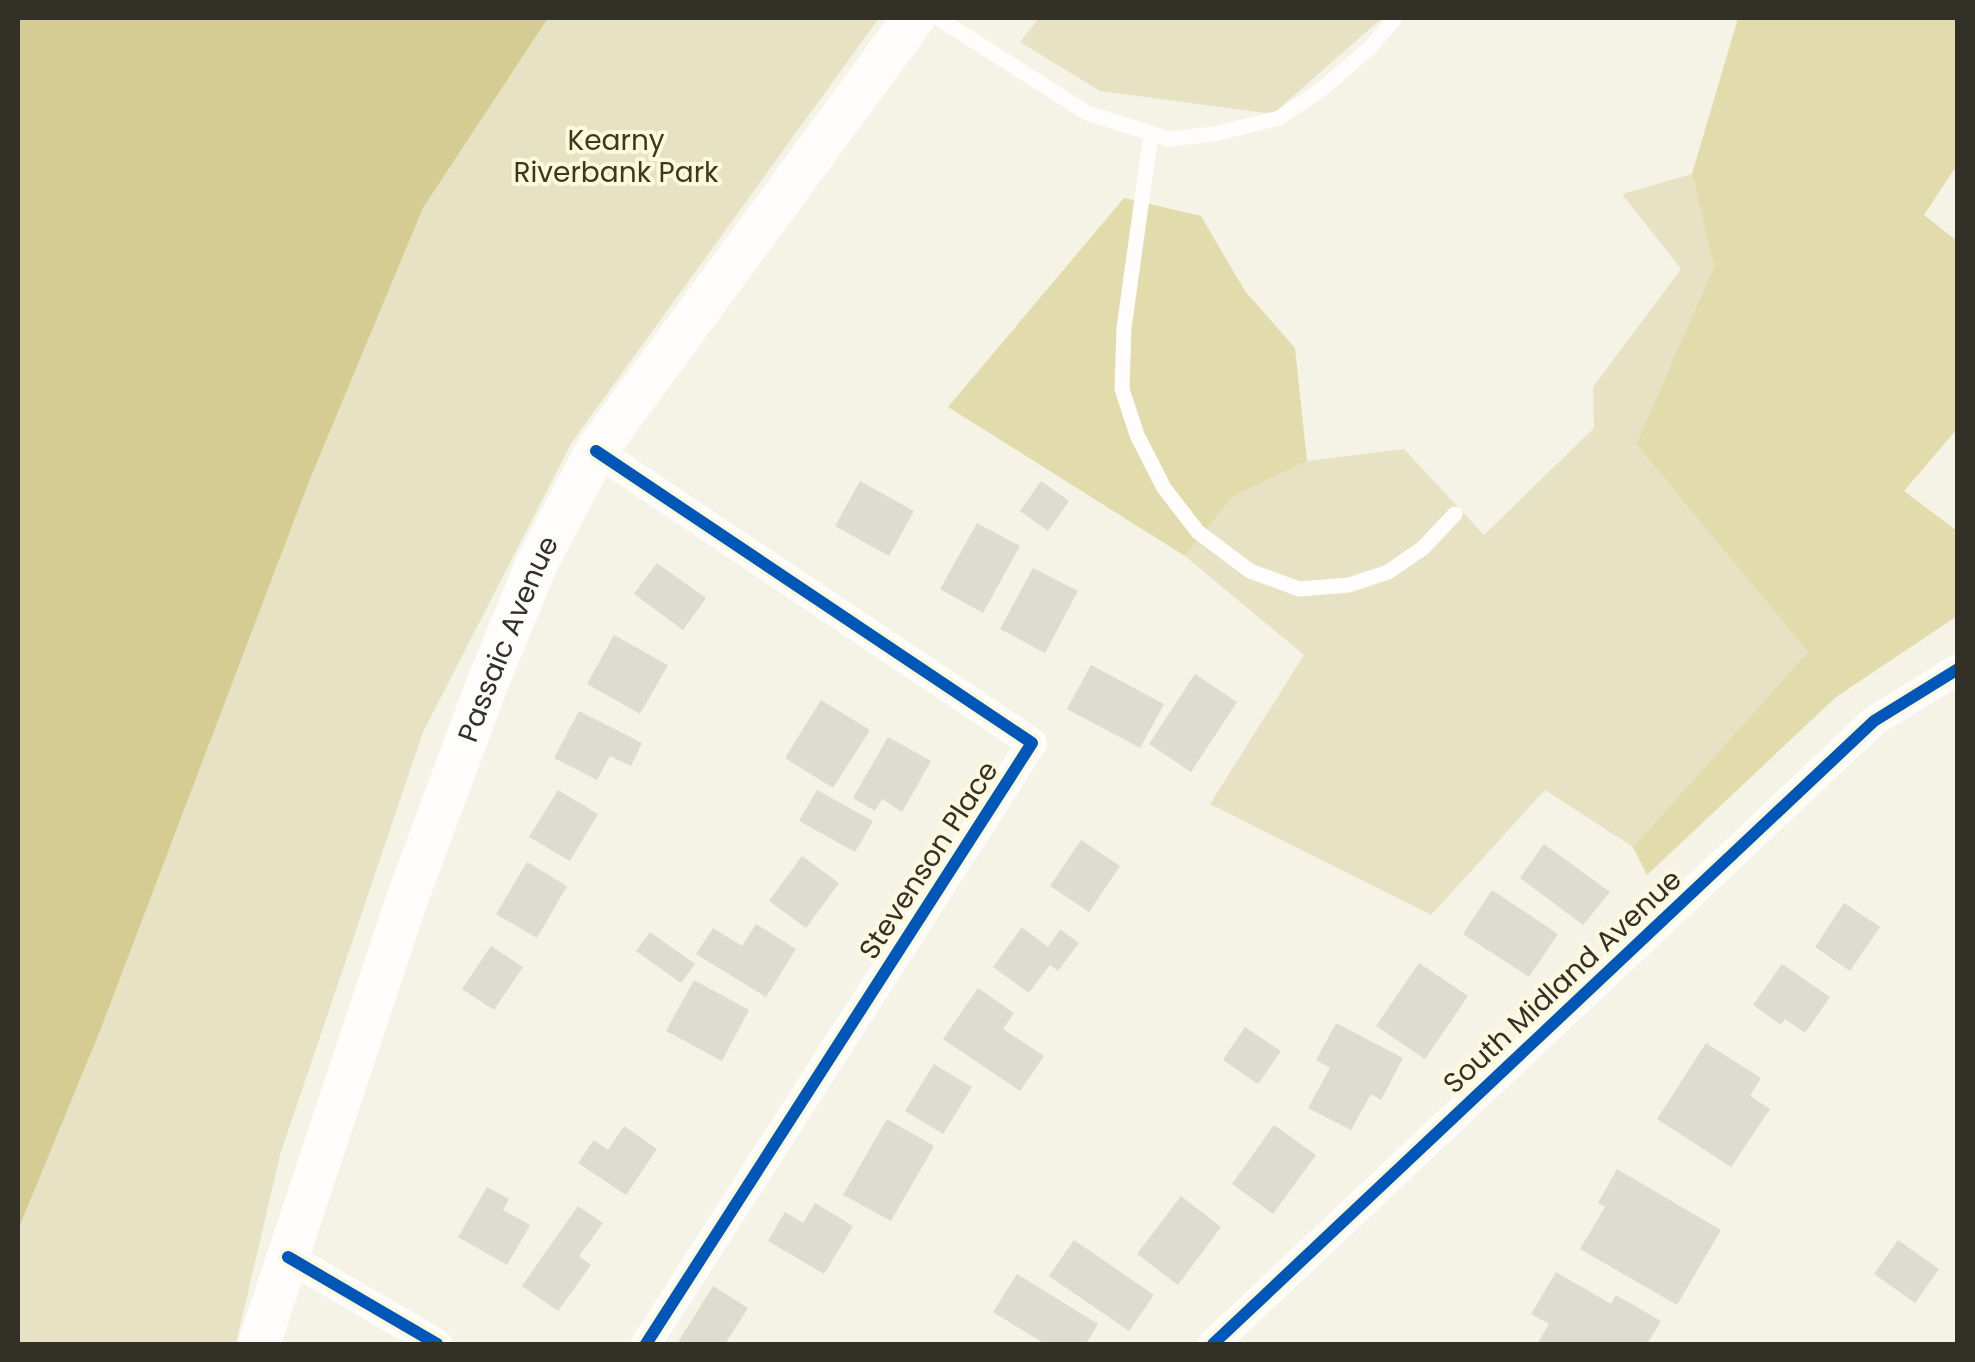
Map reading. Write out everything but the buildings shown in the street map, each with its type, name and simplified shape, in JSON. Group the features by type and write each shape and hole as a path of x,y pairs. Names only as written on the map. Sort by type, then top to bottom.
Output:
{"main road":[{"name":"Passaic Avenue","path":"259,1344 407,899 537,564 596,451 914,18"}],"street":[{"name":"Stevenson Place","path":"596,451 1032,743 646,1344"},
{"name":"South Midland Avenue","path":"1212,1344 1874,721 1958,669"},
{"path":"288,1257 437,1344"}],"lane":[{"path":"938,18 1087,113 1169,139 1214,134 1279,118 1318,92 1370,48 1395,18"},
{"path":"1151,134 1124,328 1122,389 1137,434 1164,488 1198,532 1250,570 1299,590 1349,585 1388,572 1423,548 1455,514"}],"green space":[{"name":"Kearny Riverbank Park","path":"548,18 879,18 572,442 423,732 280,1155 236,1344 18,1344 18,1230 100,1031 308,484 423,208"},
{"path":"1039,18 1382,18 1273,114 1100,91 1020,42"},
{"path":"1692,174 1714,267 1636,444 1808,652 1633,847 1545,790 1431,915 1210,804 1304,655 1185,556 1232,497 1307,461 1404,449 1484,535 1594,428 1593,387 1681,269 1622,194"}],"shaded area":[{"path":"18,18 548,18 423,208 308,484 100,1031 18,1230"},
{"path":"1738,18 1957,18 1957,165 1924,215 1957,241 1957,429 1904,491 1957,531 1957,616 1836,697 1647,875 1633,847 1808,652 1636,444 1714,267 1692,174"},
{"path":"1124,198 1201,216 1245,291 1295,348 1307,461 1232,497 1185,556 948,407"}],"cycle path":[{"path":"596,451 1032,743 646,1344"},
{"path":"1213,1344 1874,721 1958,669"},
{"path":"288,1257 437,1344"}]}
